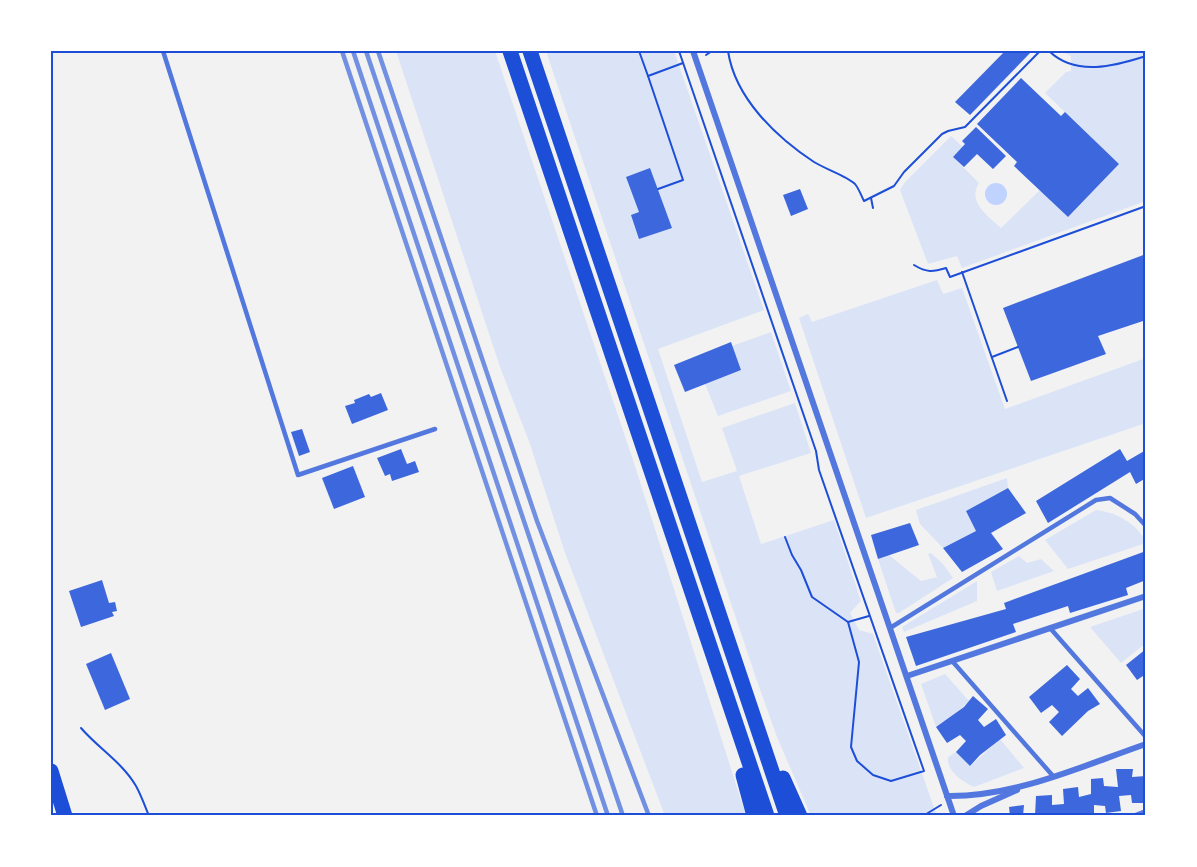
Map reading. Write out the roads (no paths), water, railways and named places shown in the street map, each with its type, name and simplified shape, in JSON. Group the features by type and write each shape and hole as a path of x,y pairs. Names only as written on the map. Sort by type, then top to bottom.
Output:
{"highway":[{"path":"510,51 767,816"},
{"path":"530,51 787,816"},
{"path":"708,641 754,816"},
{"path":"734,660 800,816"},
{"path":"51,771 65,816"}],"street":[{"path":"693,51 954,816"},
{"path":"907,676 1146,596"},
{"path":"965,816 981,806 1034,783 1146,744"},
{"path":"948,799 984,795 1034,783"}],"lane":[{"path":"163,51 298,475 435,429"},
{"path":"890,628 1096,500 1110,498 1135,514 1146,526"},
{"path":"1050,628 1146,737"},
{"path":"953,662 1053,776"},
{"path":"1133,816 1146,811"}],"water":[{"path":"996,183 1004,186 1007,194 1004,202 996,205 988,202 985,194 988,186"}],"railway":[{"path":"342,51 597,816"},
{"path":"353,51 608,816"},
{"path":"366,51 623,816"},
{"path":"378,51 537,521 649,816"}]}
